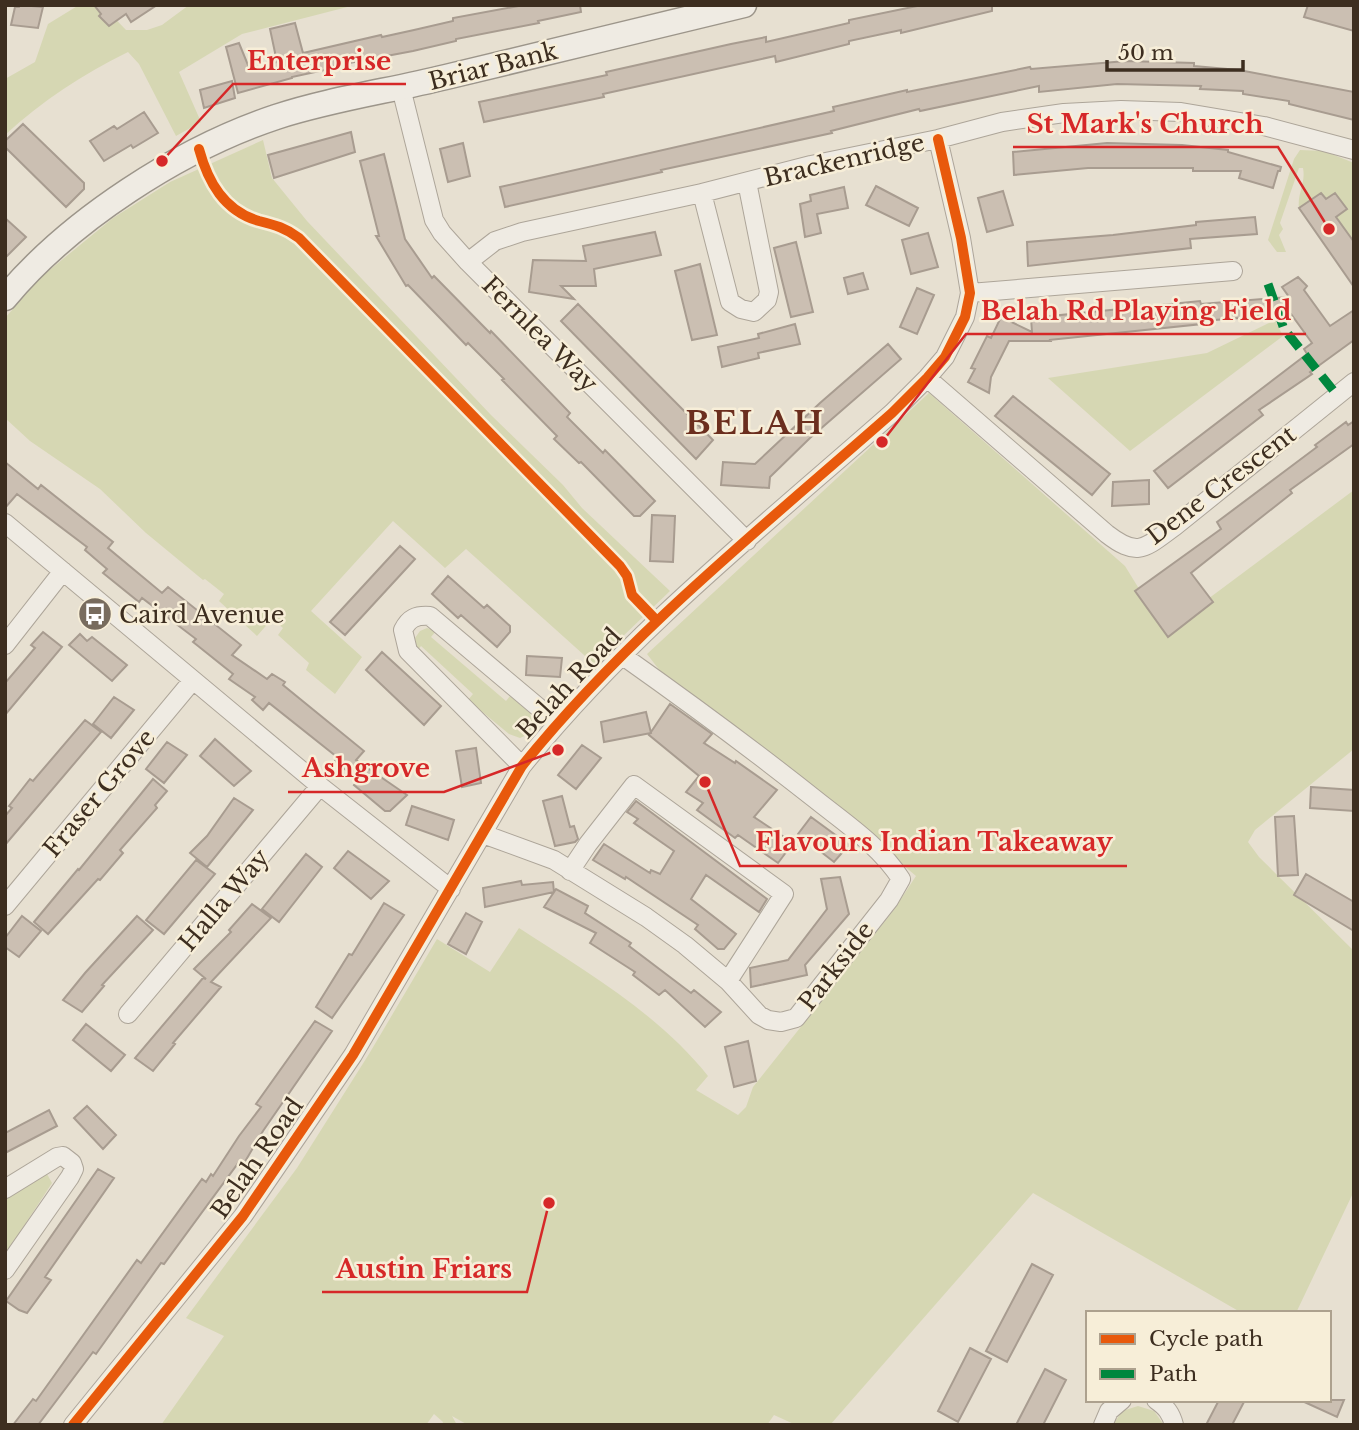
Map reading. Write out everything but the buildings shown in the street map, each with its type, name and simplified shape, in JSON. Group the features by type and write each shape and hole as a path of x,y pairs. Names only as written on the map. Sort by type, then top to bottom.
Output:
{"street":[{"name":"Briar Bank","path":"5,298 74,231 144,181 199,149 276,117 744,5"},
{"name":"Fernlea Way","path":"401,88 434,220 442,233 747,541"},
{"name":"Brackenridge","path":"468,262 495,241 520,232 702,193 811,165 1002,122 1064,113 1169,111 1264,125 1354,150"},
{"name":"Belah Road","path":"73,1425 243,1216 354,1055 522,766 557,723 657,621 892,413 945,357 965,317 970,293 961,238 938,138"},
{"path":"702,193 730,302 747,312 754,312 767,300 769,292 747,182"},
{"path":"970,293 1233,271"},
{"name":"Dene Crescent","path":"927,378 1107,534 1124,547 1135,549 1149,545 1174,527 1354,382"},
{"path":"5,523 320,786 451,889"},
{"path":"5,645 63,571"},
{"path":"522,766 408,651 403,630 407,623 414,617 430,616 557,723"},
{"name":"Parkside","path":"482,834 554,860 646,917 728,981 759,1015 768,1020 781,1022 796,1017 889,900 901,879 890,862 734,734 623,656"},
{"name":"Fraser Grove","path":"5,906 193,680"},
{"path":"570,871 587,844 634,785 784,894 728,981"},
{"name":"Halla Way","path":"128,1014 320,786"},
{"path":"5,1189 57,1157 63,1156 72,1163 74,1169 70,1177 5,1269"},
{"path":"1103,1425 1109,1411 1120,1402"},
{"path":"1159,1402 1165,1406 1174,1425"}],"green space":[{"path":"79,5 102,5 126,30 147,30 162,25 189,5 355,5 242,34 179,72 201,122 176,136 139,64 128,52 64,89 5,135 5,79 35,62 48,24"},
{"path":"263,140 272,178 307,221 491,415 563,485 582,508 670,591 594,664 466,549 445,568 393,521 311,611 362,657 335,694 306,670 309,663 278,635 283,628 272,619 257,636 219,601 224,594 146,533 100,489 30,441 5,418 5,318 41,277 113,218 170,182"},
{"path":"1300,150 1324,151 1354,163 1354,242 1336,217 1346,209 1335,193 1326,199 1321,193 1299,208 1303,168 1299,168 1280,223 1283,229 1279,235 1286,252 1277,252 1268,240 1294,159"},
{"path":"1275,320 1283,336 1130,451 1048,378 1207,353"},
{"path":"929,393 1125,566 1165,631 1354,490 1354,749 1255,830 1248,842 1259,857 1354,951 1354,1191 1297,1311 1239,1311 1033,1193 830,1425 796,1425 774,1415 767,1425 468,1425 452,1416 457,1425 442,1425 443,1422 434,1414 426,1425 161,1425 224,1336 186,1318 297,1168 437,939 490,972 519,928 644,1013 708,1076 696,1090 738,1115 746,1107 753,1087 893,911 916,876 814,790 664,676 647,654"},
{"path":"427,628 436,631 431,637 506,701 510,696 530,713 533,723 529,734 520,738 509,734 468,700 473,694 421,646 417,651 415,638 420,631"},
{"path":"47,1174 52,1183 5,1255 5,1197"},
{"path":"1138,1406 1154,1411 1164,1425 1113,1425 1122,1411"}],"marked path":[{"path":"1268,284 1284,329 1337,395"}],"cycle path":[{"path":"73,1425 243,1216 353,1055 522,766 563,717 653,625 892,413 945,357 965,317 970,293 961,238 938,139"},
{"path":"199,149 207,173 227,203 247,216 280,227 299,238 620,566 627,576 632,595 657,621"}],"place":[{"name":"Enterprise","path":"162,161"},
{"name":"St Mark's Church","path":"1329,229"},
{"name":"Belah Rd Playing Field","path":"882,442"},
{"name":"Caird Avenue","path":"95,614"},
{"name":"Ashgrove","path":"558,750"},
{"name":"Flavours Indian Takeaway","path":"705,782"},
{"name":"Austin Friars","path":"549,1203"}],"district":[{"name":"BELAH","path":"755,423"}]}
